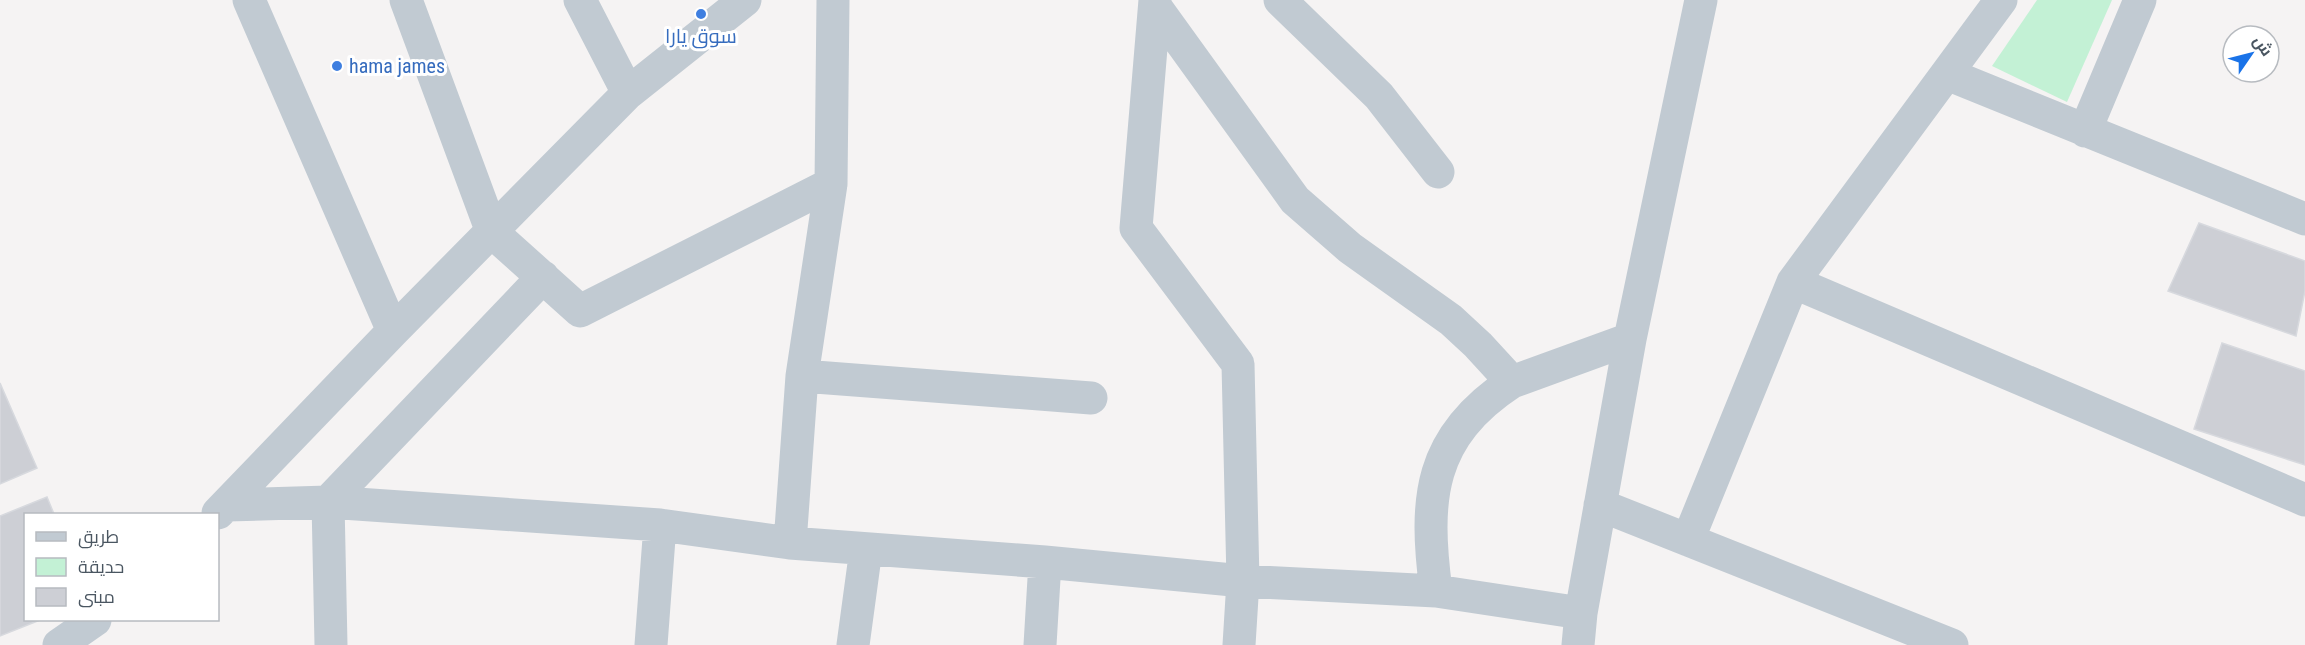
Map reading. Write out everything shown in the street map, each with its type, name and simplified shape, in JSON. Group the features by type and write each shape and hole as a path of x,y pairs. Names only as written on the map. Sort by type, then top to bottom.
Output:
{"street":[{"path":"249,0 393,331"},
{"path":"406,0 492,232 580,311 831,184"},
{"path":"580,0 628,93"},
{"path":"222,510 393,331 628,93 745,0"},
{"path":"790,543 802,376 831,184 833,0"},
{"path":"1280,0 1379,96 1438,172"},
{"path":"1578,645 1581,613 1630,339 1701,0"},
{"path":"1688,540 1793,282 2001,0"},
{"path":"2085,130 2140,0"},
{"path":"1158,2 1295,200 1350,248 1451,320 1512,382"},
{"path":"1158,2 1136,228 1238,364 1243,581 1239,645"},
{"path":"1947,74 2305,219"},
{"path":"331,645 328,502 543,277"},
{"path":"1793,282 2305,500"},
{"path":"1436,591 1430,520 1434,486 1439,468 1457,432 1473,411 1512,382 1630,339"},
{"path":"802,376 1091,398"},
{"path":"222,510 328,502 660,525 790,543 1045,562 1243,581 1436,591 1581,613"},
{"path":"1600,506 1952,645"},
{"path":"651,645 660,525"},
{"path":"853,645 866,549"},
{"path":"1040,645 1045,562"}],"green space":[{"path":"2037,0 2112,0 2067,102 1992,66"}],"building":[{"path":"2199,223 2305,261 2305,291 2296,336 2168,291"},
{"path":"2222,343 2305,371 2305,465 2194,429"},
{"path":"0,383 37,468 0,484"},
{"path":"47,497 54,513 24,513 24,621 38,621 0,636 0,516"}],"place":[{"name":"سوق یارا","path":"701,14"},
{"name":"hama james","path":"337,66"}]}
